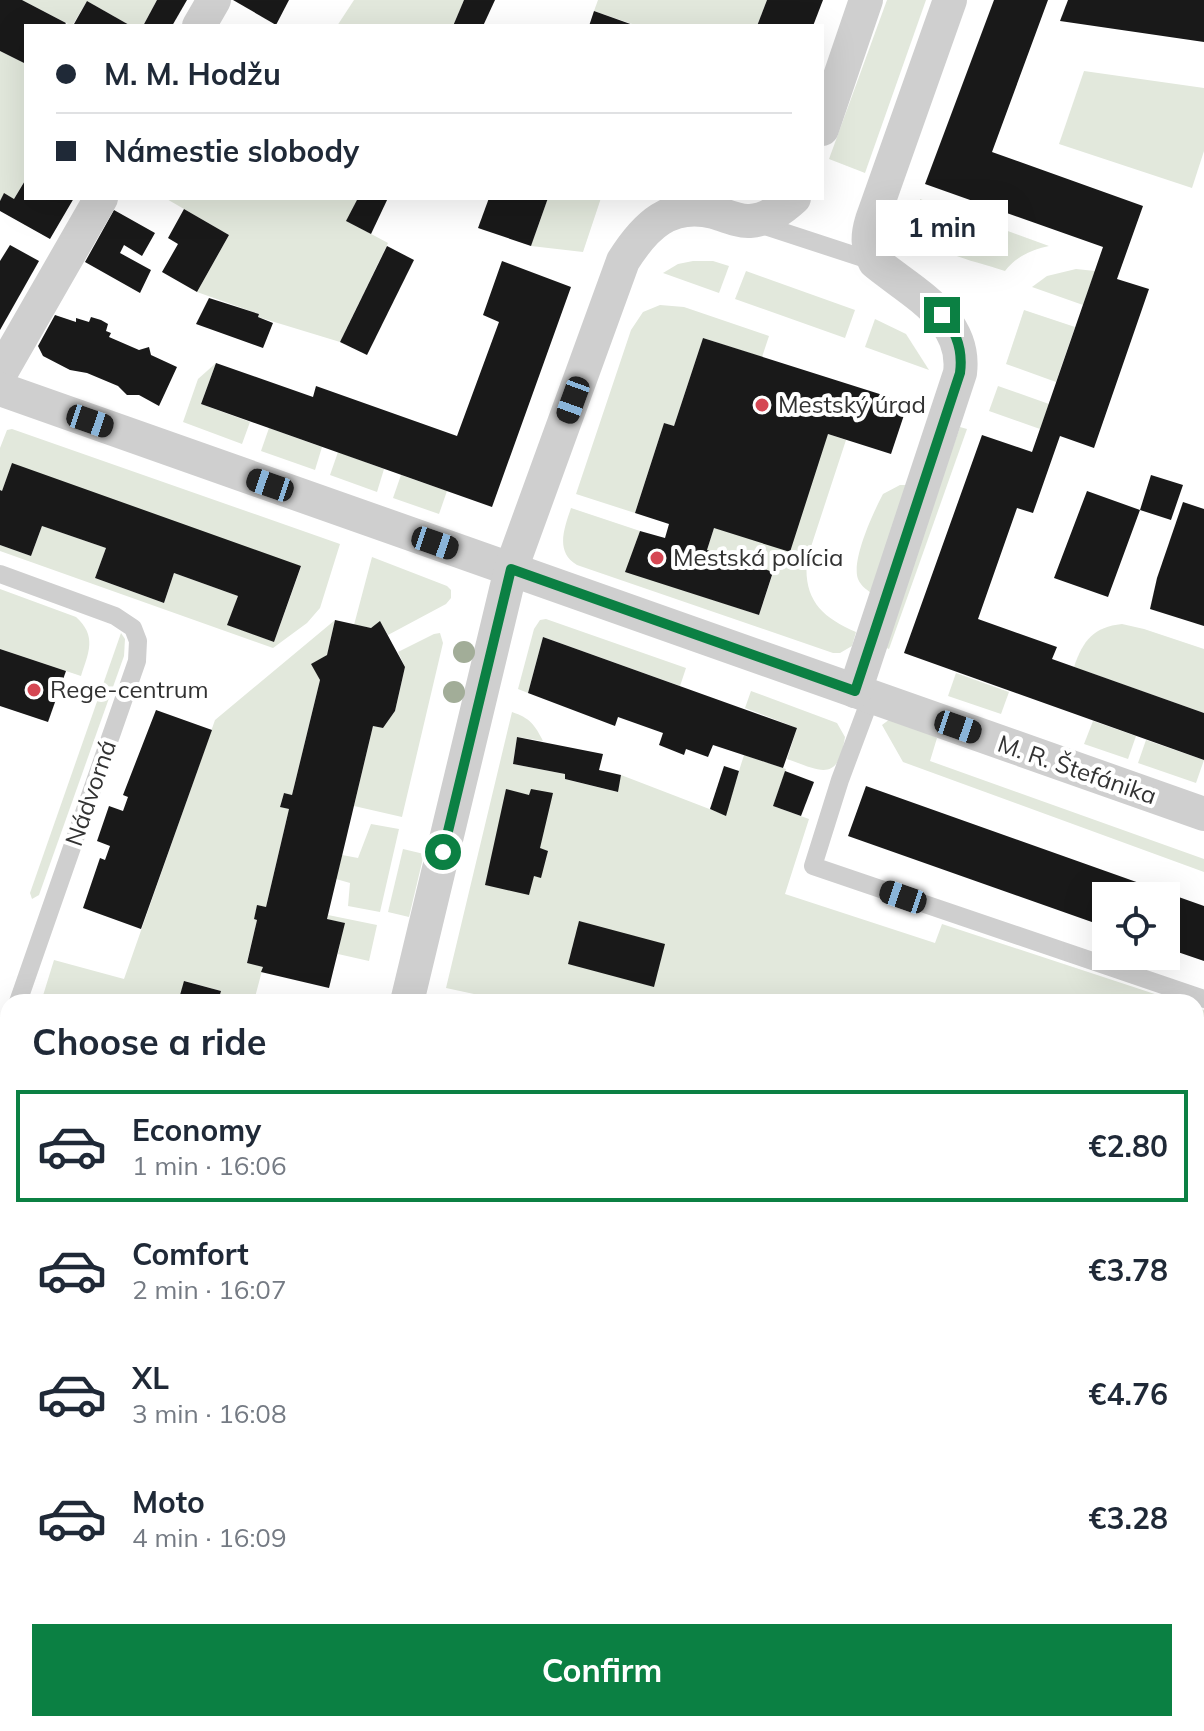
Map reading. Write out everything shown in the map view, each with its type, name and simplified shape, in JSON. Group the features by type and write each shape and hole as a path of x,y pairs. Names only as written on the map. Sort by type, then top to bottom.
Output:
{"street":[{"path":"200,24 214,0"},
{"path":"824,123 866,0"},
{"path":"863,694 961,365 960,346 949,323 875,262 869,252 868,231 950,0"},
{"path":"0,374 100,200"},
{"path":"409,994 511,569 623,261 654,222 683,209 697,208 750,221 778,211 792,200"},
{"name":"M. R. Štefánika","path":"0,389 1204,814"}],"lane":[{"path":"750,221 875,262"},
{"name":"Nádvorná","path":"0,574 115,616 133,628 138,641 137,661 21,994"},
{"path":"863,694 813,866 1189,994"}],"shaded area":[{"path":"22,0 157,0 144,24 127,24 87,1 73,24"},
{"path":"354,0 464,0 454,24 338,24"},
{"path":"598,0 767,0 758,24 632,24 594,11"},
{"path":"887,0 926,0 865,173 829,159"},
{"path":"0,51 24,63 24,182 14,199 4,194 0,201"},
{"path":"1084,71 1204,88 1204,151 1192,188 1059,144"},
{"path":"920,199 1049,246 1025,254 1005,271 959,257 935,243 927,232"},
{"path":"168,200 357,200 347,221 388,243 340,342 258,317 259,314 197,292 229,235"},
{"path":"547,200 600,200 583,252 531,246"},
{"path":"713,261 729,266 719,293 663,273 678,264"},
{"path":"1076,269 1095,271 1083,305 1032,287 1047,276"},
{"path":"746,271 855,310 845,338 735,299"},
{"path":"660,305 684,307 769,336 762,357 703,338 674,426 664,423 635,513 576,494 631,330 643,312"},
{"path":"1024,310 1075,327 1056,382 1006,364"},
{"path":"875,319 906,334 929,370 865,347"},
{"path":"216,363 201,404 250,422 242,444 183,422 198,379"},
{"path":"998,386 1049,404 1040,429 989,411"},
{"path":"960,427 967,429 889,649 882,646"},
{"path":"269,428 322,447 315,470 261,451"},
{"path":"12,429 340,544 320,608 307,623 273,648 0,551 0,545 31,556 42,526 106,548 95,578 164,603 174,573 238,596 228,625 274,642 301,567 12,464 2,491 0,448 7,430"},
{"path":"828,434 846,440 807,559 807,573 808,585 817,605 833,620 856,632 852,646 840,653 577,565 566,554 563,540 571,508 640,531 626,571 759,615 773,573 707,550 714,528"},
{"path":"338,452 384,469 377,492 330,475"},
{"path":"401,475 447,491 439,514 393,498"},
{"path":"900,485 909,485 871,593 858,579 860,548 883,494"},
{"path":"372,557 447,586 451,590 451,598 446,604 388,635 380,622 371,628 354,625"},
{"path":"0,589 76,617 83,624 89,645 81,676 0,649"},
{"path":"546,619 686,668 680,686 543,637 528,693 518,689 534,629 540,620"},
{"path":"335,620 327,655 312,664 320,680 292,795 284,793 280,806 289,809 266,907 257,906 254,919 257,920 247,962 263,967 256,994 220,994 221,991 185,981 181,994 43,994 54,960 124,979 215,720"},
{"path":"1122,624 1204,649 1204,713 1074,667 1081,649 1091,636 1104,628"},
{"path":"121,633 125,639 124,656 39,895 32,899 30,893"},
{"path":"440,633 443,643 402,817 354,806 373,726 383,728 395,711 405,667 398,652"},
{"path":"956,673 1009,692 1001,714 948,696"},
{"path":"751,691 837,723 845,737 838,762 826,770 787,759 797,728 745,708"},
{"path":"512,712 531,723 543,741 517,737 513,764 565,774 565,779 617,792 621,775 725,815 744,755 786,769 773,806 809,819 785,894 935,943 942,924 1155,994 474,994 446,988"},
{"path":"890,719 906,719 937,738 930,761 1204,859 1204,872 903,762 882,725"},
{"path":"1093,721 1136,736 1128,759 1084,744"},
{"path":"1146,740 1204,760 1196,783 1138,763"},
{"path":"371,824 399,829 380,912 348,906 350,883 336,879 342,855 358,858"},
{"path":"403,849 424,854 409,917 388,912"},
{"path":"328,915 377,925 369,961 338,954 344,923 327,919"}],"building":[{"path":"0,0 22,0 66,23 24,24 24,63 0,51"},
{"path":"157,0 187,0 173,24 144,24"},
{"path":"233,0 289,0 274,24"},
{"path":"464,0 495,0 484,24 454,24"},
{"path":"767,0 823,0 814,24 758,24"},
{"path":"994,0 1048,0 992,152 1143,206 1117,279 1149,289 1094,448 1060,436 1033,513 1017,508 978,619 1057,647 1052,659 1204,713 1204,760 904,653 982,435 1032,452 1103,247 925,184"},
{"path":"1068,0 1204,0 1204,42 1060,21"},
{"path":"87,1 127,24 74,24"},
{"path":"594,11 630,24 590,24"},
{"path":"24,182 24,200 73,200 50,239 0,211 4,193 14,199"},
{"path":"357,200 387,200 371,234 346,221"},
{"path":"488,200 547,200 531,246 478,228"},
{"path":"184,209 229,235 197,292 162,272 178,244 168,238"},
{"path":"114,210 155,233 142,256 124,245 120,253 151,270 140,293 85,262"},
{"path":"10,245 39,261 0,330 0,261"},
{"path":"387,246 414,260 367,355 340,342"},
{"path":"502,261 571,287 492,507 201,404 216,363 313,397 316,386 457,436 499,322 483,315"},
{"path":"209,298 259,314 258,317 273,323 263,348 196,324"},
{"path":"55,315 76,322 76,318 89,322 91,317 101,320 108,324 106,331 111,333 109,337 139,350 149,347 151,355 177,367 159,406 139,395 127,395 118,386 87,373 70,370 43,356 38,346"},
{"path":"703,338 908,403 891,454 828,434 790,552 714,528 707,550 773,572 759,615 625,572 640,531 665,538 669,524 635,513 664,423 674,426"},
{"path":"12,463 301,566 274,642 227,625 238,596 174,573 164,603 95,578 106,548 42,526 31,556 0,545 0,490"},
{"path":"1151,475 1183,485 1171,520 1140,510"},
{"path":"1087,491 1140,510 1108,597 1054,578"},
{"path":"1183,502 1204,509 1204,626 1150,609 1157,578"},
{"path":"335,620 371,628 380,621 405,667 395,711 383,728 373,726 327,919 345,923 329,988 261,972 263,967 247,963 257,920 254,919 257,905 266,907 289,809 280,807 284,793 292,795 320,680 311,664 327,655"},
{"path":"543,637 797,728 783,768 713,745 708,757 686,749 684,755 659,745 663,733 618,717 615,726 528,693"},
{"path":"0,649 66,671 48,722 0,706"},
{"path":"156,710 212,730 141,929 83,908 100,858 105,860 110,846 97,841 109,806 123,811 128,797 123,795"},
{"path":"517,737 603,754 599,770 621,775 618,792 565,779 565,774 513,764"},
{"path":"724,766 739,771 726,816 710,809"},
{"path":"785,771 814,782 801,816 773,806"},
{"path":"866,786 1136,882 1092,882 1092,922 848,836"},
{"path":"506,789 529,795 531,789 553,793 540,848 548,851 541,878 534,876 529,895 485,885"},
{"path":"1180,897 1204,906 1204,961 1180,953"},
{"path":"579,921 665,944 654,987 568,964"},
{"path":"184,981 221,991 220,994 180,994"}],"place":[{"name":"Mestský úrad","path":"762,405"},
{"name":"Mestská polícia","path":"657,558"},
{"name":"Rege-centrum","path":"34,690"}],"route":[{"path":"443,852 511,569 855,691 960,373 960,346 942,315"}]}
